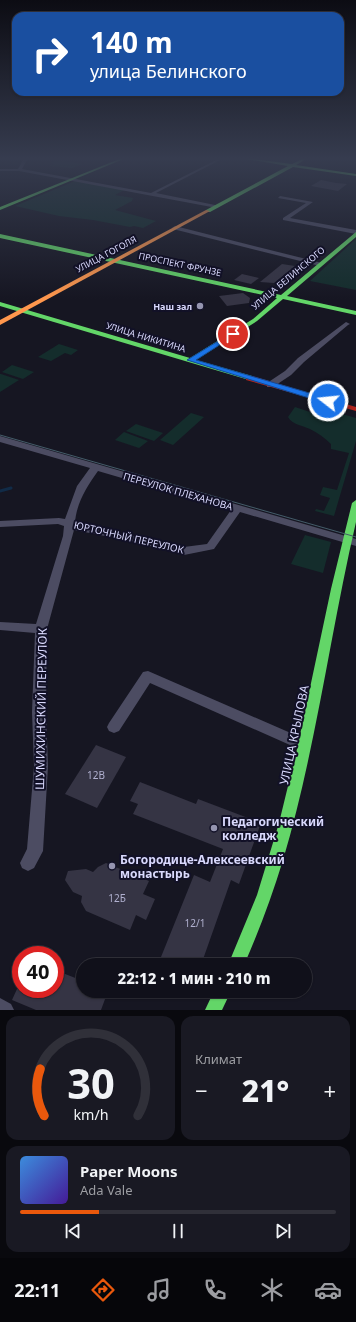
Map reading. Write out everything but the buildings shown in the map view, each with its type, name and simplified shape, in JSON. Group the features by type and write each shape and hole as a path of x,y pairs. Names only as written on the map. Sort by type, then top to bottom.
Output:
{"street":[{"path":"213,205 217,206"},
{"path":"305,205 285,219 356,233"},
{"name":"УЛИЦА ГОГОЛЯ","path":"0,323 113,260 217,206"},
{"path":"175,228 320,264"},
{"name":"УЛИЦА БЕЛИНСКОГО","path":"190,360 255,320 356,233"},
{"name":"ПРОСПЕКТ ФРУНЗЕ","path":"0,236 356,313"},
{"name":"УЛИЦА НИКИТИНА","path":"0,304 270,385 356,409"},
{"path":"270,385 288,373 346,324"},
{"name":"ПЕРЕУЛОК ПЛЕХАНОВА","path":"0,439 351,542"},
{"name":"ШУМИХИНСКИЙ ПЕРЕУЛОК","path":"28,863 35,851 41,766 39,712 41,629 68,536 68,524 82,486 96,467"},
{"name":"УЛИЦА КРЫЛОВА","path":"240,958 247,943 272,875 296,786 351,542 356,503"},
{"name":"ЮРТОЧНЫЙ ПЕРЕУЛОК","path":"0,524 59,521 78,528 131,538 184,551 210,547 238,508"},
{"path":"0,626 41,629"},
{"path":"114,727 148,676 304,746"},
{"path":"213,1010 219,998"},
{"path":"0,1007 5,1010"}],"green space":[{"path":"124,205 115,210 156,221 143,228 134,226 130,227 93,220 59,216 15,206"},
{"path":"356,239 356,290 310,281"},
{"path":"59,344 78,350 71,355 65,353 51,361 38,357"},
{"path":"12,365 34,372 23,379 2,372"},
{"path":"1,374 19,380 0,392"},
{"path":"295,407 313,413 318,407 356,418 356,441 334,516 315,511 316,509 324,511 330,498 320,495 323,487 337,490 349,453 331,449 331,444 321,436 310,429 292,422 288,417"},
{"path":"191,413 204,417 173,445 160,440"},
{"path":"136,424 163,433 154,441 126,431"},
{"path":"124,432 148,441 139,448 115,440"},
{"path":"305,535 331,542 323,573 291,564"}],"waterway":[{"path":"0,491 11,488"}],"tram line":[{"path":"0,435 356,537"}],"traffic: fast":[{"path":"0,209 9,205"},
{"path":"208,211 219,205"},
{"path":"190,361 255,320 356,234"},
{"path":"0,236 356,313"},
{"path":"0,304 249,378"},
{"path":"239,958 264,895 286,823 304,749 336,589 356,503"},
{"path":"213,1010 219,998"}],"traffic: slow":[{"path":"0,323 208,211"}],"traffic: jam":[{"path":"249,378 356,409"}],"place":[{"name":"Наш зал","path":"200,306"},
{"name":"Педагогический колледж","path":"214,828"},
{"name":"Богородице-Алексеевский монастырь","path":"112,866"}],"route":[{"path":"233,334 190,360 328,401"}]}
